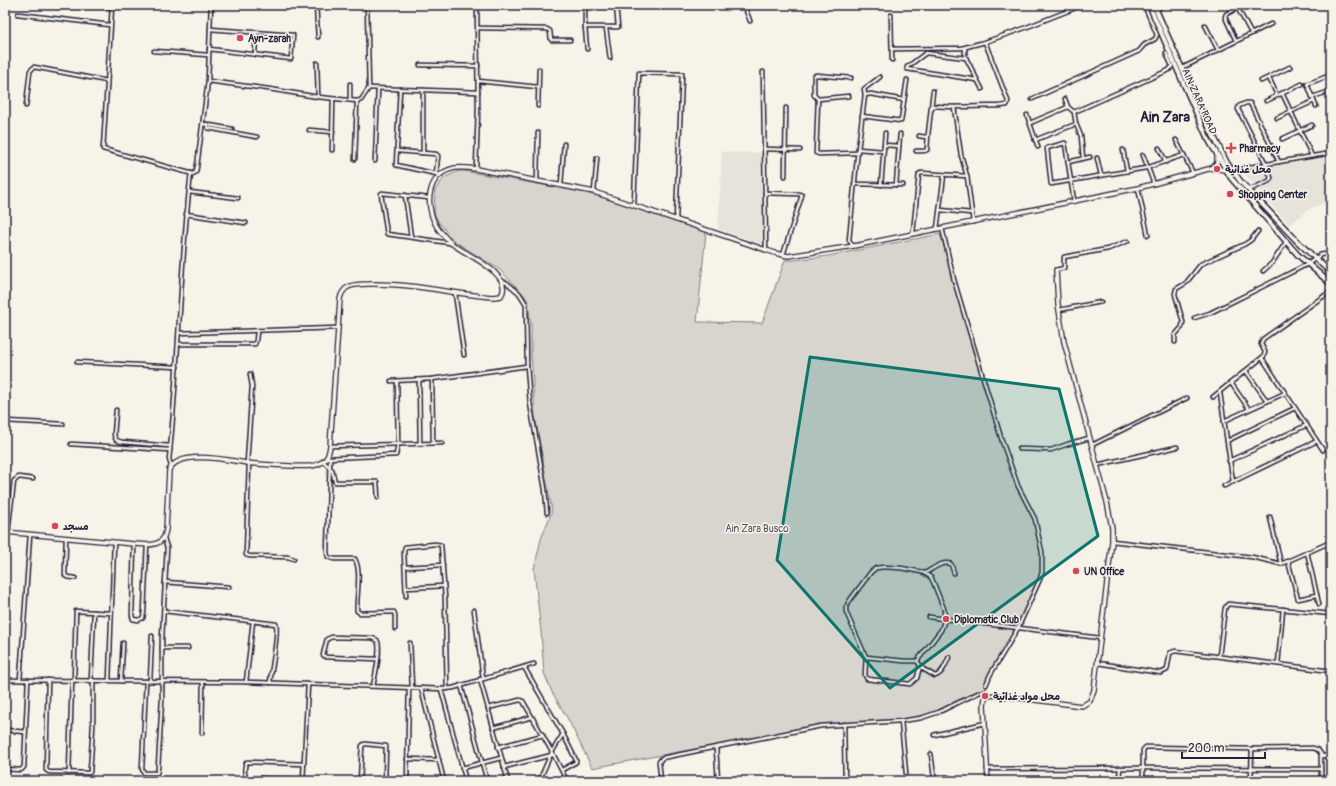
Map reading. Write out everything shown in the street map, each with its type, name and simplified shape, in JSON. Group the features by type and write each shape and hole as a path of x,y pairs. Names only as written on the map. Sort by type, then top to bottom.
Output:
{"main road":[{"name":"AIN ZARA ROAD","path":"1149,5 1192,104 1225,170 1235,184 1286,242 1331,284"},
{"name":"AIN ZARA ROAD","path":"1154,5 1213,137 1232,170 1248,190 1297,241 1331,273"},
{"path":"1212,168 1217,163 1217,156"},
{"path":"6,532 114,543 146,545 157,544 164,538 166,530 168,475 171,466 179,460 192,458 214,458 248,463 305,466 317,465 326,460 330,446 337,328 341,295 345,289 352,286 365,284 397,284 455,293 497,297 501,296 503,292 502,282 488,267 450,243 433,219 429,208 429,198 434,182 454,168 476,168 561,184 594,192 634,204 783,255 795,255 854,246 1138,188 1212,168 1220,168 1225,170"},
{"path":"1291,247 1296,246 1297,241"},
{"path":"988,781 984,700 988,696 1082,706 1090,701 1093,694 1098,663 1112,541 1111,522 1064,342 1059,310 1056,270"}],"street":[{"path":"92,5 112,6 103,149 191,173 195,173 197,170 208,81 211,5"},
{"path":"316,5 318,37"},
{"path":"208,81 334,99 362,100 369,88 367,6 331,5"},
{"path":"476,168 478,5"},
{"path":"585,5 587,50"},
{"path":"585,27 618,27 616,5"},
{"path":"744,5 750,21"},
{"path":"892,50 965,48 985,42 1082,5"},
{"path":"1032,99 1139,51 1144,45 1156,39 1157,35 1144,5"},
{"path":"1156,11 1162,5"},
{"path":"1236,41 1225,17 1226,14 1236,9 1241,12 1252,33"},
{"path":"18,14 110,25"},
{"path":"891,15 892,60"},
{"path":"1182,68 1271,24"},
{"path":"1205,25 1218,50"},
{"path":"478,28 548,29 550,31 551,40 570,40"},
{"path":"606,28 610,58"},
{"path":"209,49 292,59 293,35 210,29"},
{"path":"255,54 256,32"},
{"path":"932,109 933,106 954,107 1007,105 1008,101 985,42"},
{"path":"965,48 966,58 982,89"},
{"path":"154,51 208,55"},
{"path":"966,58 926,53 907,67 907,69 977,80"},
{"path":"1074,112 1169,70 1172,66 1166,53"},
{"path":"317,63 318,97"},
{"path":"420,65 478,66"},
{"path":"26,106 30,71 34,67 107,80"},
{"path":"1261,81 1290,67"},
{"path":"538,106 539,69"},
{"path":"762,72 766,250"},
{"path":"634,204 639,73 682,74 676,219"},
{"path":"851,78 814,75 814,96 818,99 816,153 857,154"},
{"path":"1316,106 1307,84 1330,75 1331,79"},
{"path":"854,246 849,240 857,154 865,95 864,89 880,77"},
{"path":"1269,78 1278,95"},
{"path":"862,116 901,121 907,80"},
{"path":"478,81 538,87"},
{"path":"350,84 350,100"},
{"path":"1266,101 1302,84"},
{"path":"369,88 478,92"},
{"path":"375,161 378,89"},
{"path":"400,90 396,164 398,166 441,176"},
{"path":"422,153 423,90"},
{"path":"916,151 927,150 933,91"},
{"path":"1312,97 1331,91"},
{"path":"1282,93 1312,156"},
{"path":"865,95 872,94 904,100"},
{"path":"818,99 849,96"},
{"path":"332,150 334,99"},
{"path":"1065,99 1068,106 1074,112 1076,124 1082,139 1083,158"},
{"path":"355,159 357,101"},
{"path":"1277,118 1314,101"},
{"path":"1248,190 1270,181 1271,177 1238,109 1239,106 1250,103 1279,162"},
{"path":"1030,123 1068,106"},
{"path":"954,107 961,155 967,176 973,222"},
{"path":"785,176 786,108"},
{"path":"1027,115 1038,147"},
{"path":"202,124 232,129"},
{"path":"207,124 208,128 256,137"},
{"path":"1035,140 1076,124"},
{"path":"1282,139 1312,125"},
{"path":"309,130 333,132"},
{"path":"537,180 538,133"},
{"path":"881,185 885,133"},
{"path":"896,185 900,134"},
{"path":"919,136 926,137 928,135"},
{"path":"1176,140 1193,174"},
{"path":"1074,201 1071,180 1065,143 1047,148 1051,184 1071,180 1146,168 1184,155"},
{"path":"561,184 564,144"},
{"path":"884,145 899,146"},
{"path":"1159,148 1166,162"},
{"path":"764,149 800,150"},
{"path":"858,149 883,151"},
{"path":"1123,150 1128,171"},
{"path":"397,151 437,154 436,174"},
{"path":"1232,170 1331,153"},
{"path":"1143,155 1146,168 1154,184"},
{"path":"1068,162 1090,157"},
{"path":"594,192 597,158"},
{"path":"1097,158 1101,175"},
{"path":"171,466 169,459 179,344 186,214 191,173"},
{"path":"913,234 918,176 921,173 967,176"},
{"path":"944,175 940,210 940,229 994,418 1018,486 1035,519 1040,540 1042,562 1040,579 1018,628 990,675 986,685"},
{"path":"854,184 903,186"},
{"path":"1138,188 1148,235"},
{"path":"189,192 238,198"},
{"path":"429,198 382,193 387,234 450,243"},
{"path":"765,193 799,194 802,196 783,255"},
{"path":"405,195 411,237"},
{"path":"940,210 972,213"},
{"path":"186,214 246,223"},
{"path":"1175,342 1175,335 1182,327 1183,322 1175,290 1186,283 1201,264 1248,242 1258,231"},
{"path":"1056,270 1064,268 1064,257 1108,249 1128,241"},
{"path":"1263,271 1272,263 1286,242"},
{"path":"1194,318 1210,313 1308,264 1322,255 1331,253"},
{"path":"502,282 507,283 519,293 526,304 531,409 545,489 547,513"},
{"path":"1213,397 1262,358 1265,353 1261,344 1262,340 1331,292"},
{"path":"455,293 464,355"},
{"path":"1059,310 1101,302"},
{"path":"179,333 337,328"},
{"path":"179,344 255,344 256,331"},
{"path":"1262,358 1323,450"},
{"path":"77,362 177,368"},
{"path":"391,381 432,379 528,366"},
{"path":"1246,371 1267,401"},
{"path":"250,374 252,386 248,463 246,555 288,557 294,559"},
{"path":"432,379 433,443"},
{"path":"419,380 420,443"},
{"path":"326,460 395,456 398,453 397,381"},
{"path":"1231,383 1249,409"},
{"path":"1220,392 1233,482"},
{"path":"1224,421 1284,393"},
{"path":"1091,445 1187,398"},
{"path":"1227,441 1295,408"},
{"path":"116,410 114,435 116,440 122,442 170,446"},
{"path":"5,421 62,424"},
{"path":"1230,461 1307,425"},
{"path":"1019,449 1051,450 1089,438"},
{"path":"1224,486 1318,441"},
{"path":"330,446 442,443"},
{"path":"71,444 170,450"},
{"path":"1097,465 1177,447"},
{"path":"326,460 332,470 335,482 377,482 378,497"},
{"path":"326,460 329,466 328,557 334,559 355,559 357,575 357,611 360,613 394,612 395,629"},
{"path":"6,532 14,481 19,477 33,479"},
{"path":"1270,517 1281,564"},
{"path":"20,680 30,534"},
{"path":"66,538 65,576 67,578 75,578"},
{"path":"146,681 142,769 144,773 155,774 157,773 158,768 162,700 162,648 167,548 164,538"},
{"path":"1112,541 1252,557 1281,564 1329,543 1331,557"},
{"path":"109,680 114,543"},
{"path":"134,544 132,616 133,619 138,620 142,618 144,611 146,545"},
{"path":"406,596 405,547 435,544 441,545 444,586 447,689"},
{"path":"1307,552 1319,604"},
{"path":"1288,561 1298,599 1317,595"},
{"path":"925,573 942,563 948,563 952,566 954,573"},
{"path":"405,567 443,565"},
{"path":"917,661 941,630 945,619 944,609 933,583 929,576 925,573 902,568 876,568 871,572 846,607 848,616 866,657 865,675 867,679 870,680 910,684 917,678 920,666"},
{"path":"166,582 229,587"},
{"path":"406,588 444,586"},
{"path":"1219,656 1225,608 1228,604 1331,614"},
{"path":"474,610 482,679 493,728 508,781"},
{"path":"1278,664 1283,610"},
{"path":"68,773 76,613 78,611 111,613"},
{"path":"164,611 273,623 277,625 270,683"},
{"path":"48,680 46,768 49,772 89,773 93,726 92,680 94,612"},
{"path":"929,617 1101,638"},
{"path":"246,682 253,621"},
{"path":"150,681 152,636"},
{"path":"373,686 377,659 379,642 377,640 372,638 332,637 327,640 323,652 324,656 326,657 377,659"},
{"path":"121,680 122,643"},
{"path":"407,781 410,643"},
{"path":"162,648 188,648"},
{"path":"1098,663 1161,673 1165,672 1168,656 1172,651 1331,671"},
{"path":"866,657 917,661"},
{"path":"917,661 920,666 932,675 939,675 949,657"},
{"path":"5,680 246,682 447,689 534,664"},
{"path":"524,666 563,734 576,760 576,762 562,770"},
{"path":"5,769 21,770 24,768 28,680"},
{"path":"202,733 203,682"},
{"path":"304,764 247,762 245,764 245,774 248,778 304,781 308,684"},
{"path":"461,685 487,781"},
{"path":"421,688 443,777"},
{"path":"441,689 466,781"},
{"path":"660,781 660,759 815,727 901,721 921,718 934,714 980,692 986,692 988,696"},
{"path":"488,708 522,700 543,735 567,781"},
{"path":"493,728 532,717"},
{"path":"901,721 906,774"},
{"path":"934,735 985,723"},
{"path":"844,724 845,781"},
{"path":"5,730 25,732"},
{"path":"530,781 540,780 552,753 563,734"},
{"path":"498,747 543,735"},
{"path":"360,781 362,746 364,744 386,746 385,781"},
{"path":"1143,781 1143,750 1146,747 1252,749 1313,748 1320,752 1322,756 1321,781"},
{"path":"716,748 718,781"},
{"path":"1251,781 1252,749"},
{"path":"504,767 552,753"},
{"path":"931,754 934,777 948,777 950,781"},
{"path":"1322,756 1331,756"},
{"path":"462,768 501,758"},
{"path":"407,759 439,760"},
{"path":"1119,781 1120,768"},
{"path":"987,769 1321,769"}],"highlighted area":[{"path":"810,357 1059,389 1098,536 890,688 777,560"}],"shaded area":[{"path":"722,152 761,153 764,245 718,229"},
{"path":"1331,154 1331,201 1311,208 1289,225 1241,170"}],"green space":[{"name":"Ain Zara Busco","path":"459,171 583,192 706,232 697,322 762,323 785,260 828,256 940,234 1019,488 1037,524 1043,556 1043,575 986,689 951,706 910,720 825,725 592,768 569,721 552,692 544,673 534,569 541,539 552,511 535,416 531,326 528,302 525,296 500,270 454,241 438,221 434,213 435,190 444,178"}],"place":[{"name":"Ayn-zarah","path":"240,38"},
{"name":"Pharmacy","path":"1231,148"},
{"name":"محل غذائية","path":"1217,169"},
{"name":"Shopping Center","path":"1230,194"},
{"name":"مسجد","path":"55,526"},
{"name":"UN Office","path":"1076,571"},
{"name":"Diplomatic Club","path":"946,619"},
{"name":"محل مواد غذائية","path":"985,696"}],"district":[{"name":"Ain Zara","path":"1165,117"}]}
